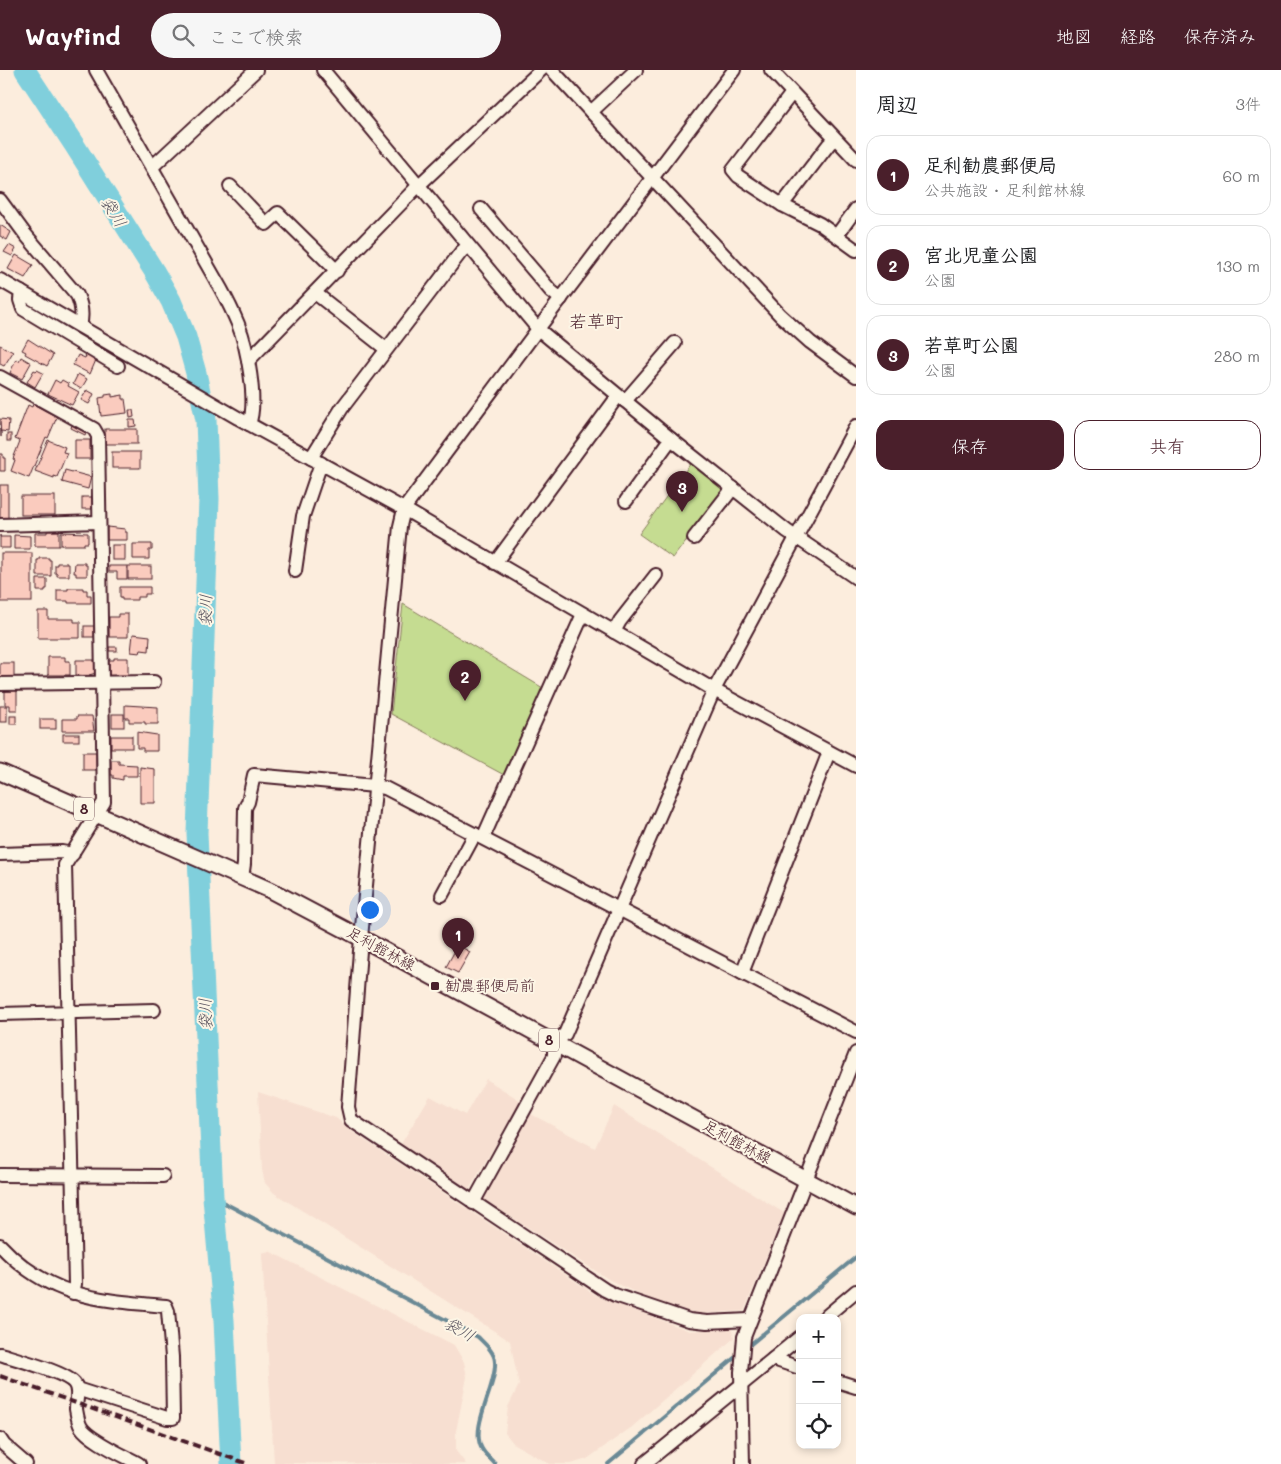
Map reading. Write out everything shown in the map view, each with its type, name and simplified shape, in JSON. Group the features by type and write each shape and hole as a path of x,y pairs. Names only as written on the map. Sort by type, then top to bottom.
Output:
{"main road":[{"name":"足利館林線","path":"0,772 270,890 856,1207"}],"street":[{"path":"96,70 221,289 239,326 248,361 252,409 243,421"},
{"path":"152,167 256,70"},
{"path":"323,70 538,329 671,439 796,538 856,578"},
{"path":"248,361 418,186 541,70"},
{"path":"552,70 787,322 810,342 856,376"},
{"path":"591,112 636,70"},
{"path":"734,70 404,510 400,526 361,938 348,1107 352,1120 473,1203 615,1295 689,1320 707,1322 749,1320"},
{"path":"771,70 856,160"},
{"path":"792,93 733,170 738,176 782,205 820,224 856,250"},
{"path":"782,205 829,144 835,139"},
{"path":"230,186 266,224 278,213 337,270"},
{"path":"0,200 25,234 77,296 81,303 82,311 80,326"},
{"path":"481,209 551,290 562,299"},
{"path":"837,235 856,209"},
{"path":"295,571 316,461 342,408 461,252 468,246"},
{"path":"0,280 243,421 404,510 714,690 856,766"},
{"path":"21,292 22,310 118,366"},
{"path":"315,293 386,349"},
{"path":"495,563 621,398 675,343"},
{"path":"0,377 94,429 98,436 104,802 65,865 70,1012 75,1284 73,1293"},
{"path":"473,1203 554,1056 554,1043 566,1034 714,690 856,426"},
{"path":"626,501 671,439"},
{"path":"694,538 733,488"},
{"path":"0,524 99,522"},
{"path":"614,632 620,621 656,574"},
{"path":"442,895 479,836 583,614"},
{"path":"0,684 154,682"},
{"path":"742,973 829,752"},
{"path":"241,878 244,864 244,808 248,802 254,775 385,788 856,1032"},
{"path":"0,854 62,852 73,854"},
{"path":"0,1014 154,1010"},
{"path":"743,1464 741,1378 744,1337 749,1320 807,1180 856,1053"},
{"path":"0,1175 163,1176"},
{"path":"0,1245 34,1275 73,1293 88,1297 166,1306 172,1357 174,1418 167,1418 78,1389"},
{"path":"829,1314 856,1291"},
{"path":"644,1464 741,1378 773,1359 796,1340"},
{"path":"0,1354 64,1376 74,1382 78,1389 77,1416 82,1429 92,1438 139,1464"},
{"path":"773,1359 796,1367"},
{"path":"841,1382 856,1387"},
{"path":"0,1439 4,1445 26,1464"}],"shaded area":[{"path":"486,1079 521,1101 468,1191 401,1144 430,1096 465,1115"},
{"path":"258,1092 336,1118 354,1133 597,1296 690,1331 731,1327 734,1338 632,1427 587,1459 571,1464 550,1464 514,1444 505,1433 508,1407 519,1385 510,1341 274,1193 265,1183 262,1170"},
{"path":"614,1106 784,1213 744,1311 697,1314 653,1301 610,1280 483,1199 529,1113 595,1148"},
{"path":"269,1251 454,1345 464,1362 467,1377 456,1431 456,1451 466,1464 274,1463 262,1253"}],"green space":[{"path":"691,463 725,489 673,558 639,534"},
{"path":"403,604 543,688 506,776 391,714"}],"building":[{"path":"0,225 11,232 7,240 0,236"},
{"path":"9,245 16,249 12,256 4,252"},
{"path":"16,255 33,265 25,278 8,269"},
{"path":"28,339 53,355 47,366 25,354 26,352 22,350"},
{"path":"0,345 13,352 4,366 0,364"},
{"path":"78,355 85,358 86,355 96,360 90,374 73,365"},
{"path":"21,357 31,363 22,379 10,373 16,359 19,361"},
{"path":"34,370 43,373 35,387 27,382"},
{"path":"78,374 87,379 81,389 73,384"},
{"path":"55,380 60,383 62,380 79,392 72,405 48,394"},
{"path":"87,390 94,394 89,404 81,400"},
{"path":"112,394 112,397 123,395 127,413 101,416 99,398"},
{"path":"33,404 57,417 48,438 46,437 29,478 11,471 15,460 13,459 20,441 15,439 28,405 32,407"},
{"path":"129,410 133,410 134,417 130,418"},
{"path":"0,419 9,420 8,432 1,431 1,437"},
{"path":"129,420 135,420 136,426 129,427"},
{"path":"72,425 86,433 85,435 71,428"},
{"path":"105,429 137,429 137,444 105,444"},
{"path":"7,434 11,434 11,441 7,441"},
{"path":"48,440 65,447 63,452 67,453 57,477 54,476 54,478 35,471"},
{"path":"75,440 90,440 90,459 75,459"},
{"path":"112,452 140,452 140,468 112,468"},
{"path":"0,454 3,454 3,458 5,458 5,471 0,471"},
{"path":"65,470 91,477 88,489 62,482"},
{"path":"0,485 8,485 8,518 0,518"},
{"path":"21,496 55,496 55,515 21,515"},
{"path":"82,497 92,497 92,509 82,509"},
{"path":"107,527 125,529 127,540 107,540"},
{"path":"47,531 59,531 59,546 35,546 35,533 47,533"},
{"path":"61,532 88,533 88,543 84,543 84,545 61,545"},
{"path":"14,535 30,536 30,549 14,549"},
{"path":"0,537 10,537 10,548 0,548"},
{"path":"133,544 152,544 152,550 149,550 149,559 133,559"},
{"path":"112,545 125,545 125,560 112,560"},
{"path":"1,553 32,553 32,602 1,602"},
{"path":"39,558 49,558 51,560 51,576 37,576 37,560"},
{"path":"57,563 67,563 69,565 69,576 57,576 55,565"},
{"path":"75,563 85,563 87,565 87,576 76,576 76,573 74,573"},
{"path":"109,566 127,566 127,579 117,579 117,572 109,572"},
{"path":"128,566 151,566 151,579 128,579"},
{"path":"37,579 47,579 47,589 45,591 37,591"},
{"path":"120,587 150,587 150,594 145,594 145,597 137,597 137,600 122,600 122,597 120,597"},
{"path":"68,588 83,588 83,590 87,590 87,595 91,595 91,603 57,601 57,590 68,590"},
{"path":"38,611 48,611 48,619 74,619 74,622 80,622 80,638 38,638"},
{"path":"118,614 128,614 128,637 109,637 109,617 118,617"},
{"path":"84,626 94,626 94,637 84,637"},
{"path":"133,634 150,636 149,651 131,652"},
{"path":"109,647 117,647 117,651 109,651"},
{"path":"48,657 65,657 65,661 70,661 70,675 48,675"},
{"path":"114,658 128,658 128,676 109,676 109,660 114,660"},
{"path":"76,660 94,660 96,673 89,676 76,675"},
{"path":"0,663 14,663 14,678 0,678"},
{"path":"5,690 17,690 17,710 10,710 10,705 5,705"},
{"path":"125,705 158,707 158,724 129,722 129,718 125,718"},
{"path":"0,706 7,706 7,722 0,722"},
{"path":"112,714 124,714 124,727 112,727"},
{"path":"10,716 16,716 16,724 10,724"},
{"path":"77,716 92,716 94,731 62,731 62,719 77,719"},
{"path":"40,719 56,719 56,729 40,729"},
{"path":"137,732 157,735 157,751 143,751 143,748 137,748"},
{"path":"63,734 79,734 79,741 63,741"},
{"path":"111,736 132,736 132,748 111,748"},
{"path":"83,752 96,752 96,770 83,770"},
{"path":"111,760 119,760 119,764 137,765 137,776 123,776 123,780 113,778 113,775 111,775"},
{"path":"140,767 155,769 155,803 140,803"},
{"path":"458,945 470,952 458,973 446,967"}],"waterway":[{"name":"袋川","path":"25,70 75,146 171,301 186,337 206,420 209,499 197,833 213,1197 224,1321 231,1464"},
{"name":"袋川","path":"213,1197 478,1337 489,1348 495,1358 492,1383 479,1430 479,1440 482,1449 495,1464"},
{"name":"袋川","path":"746,1348 856,1257"},
{"name":"袋川","path":"608,1464 739,1354"}],"railway":[{"path":"0,1376 248,1464"}],"place":[{"name":"若草町公園","path":"682,512"},
{"name":"宮北児童公園","path":"465,701"},
{"name":"足利勧農郵便局","path":"458,959"},
{"name":"勧農郵便局前","path":"435,986"}],"district":[{"name":"若草町","path":"596,322"}]}
